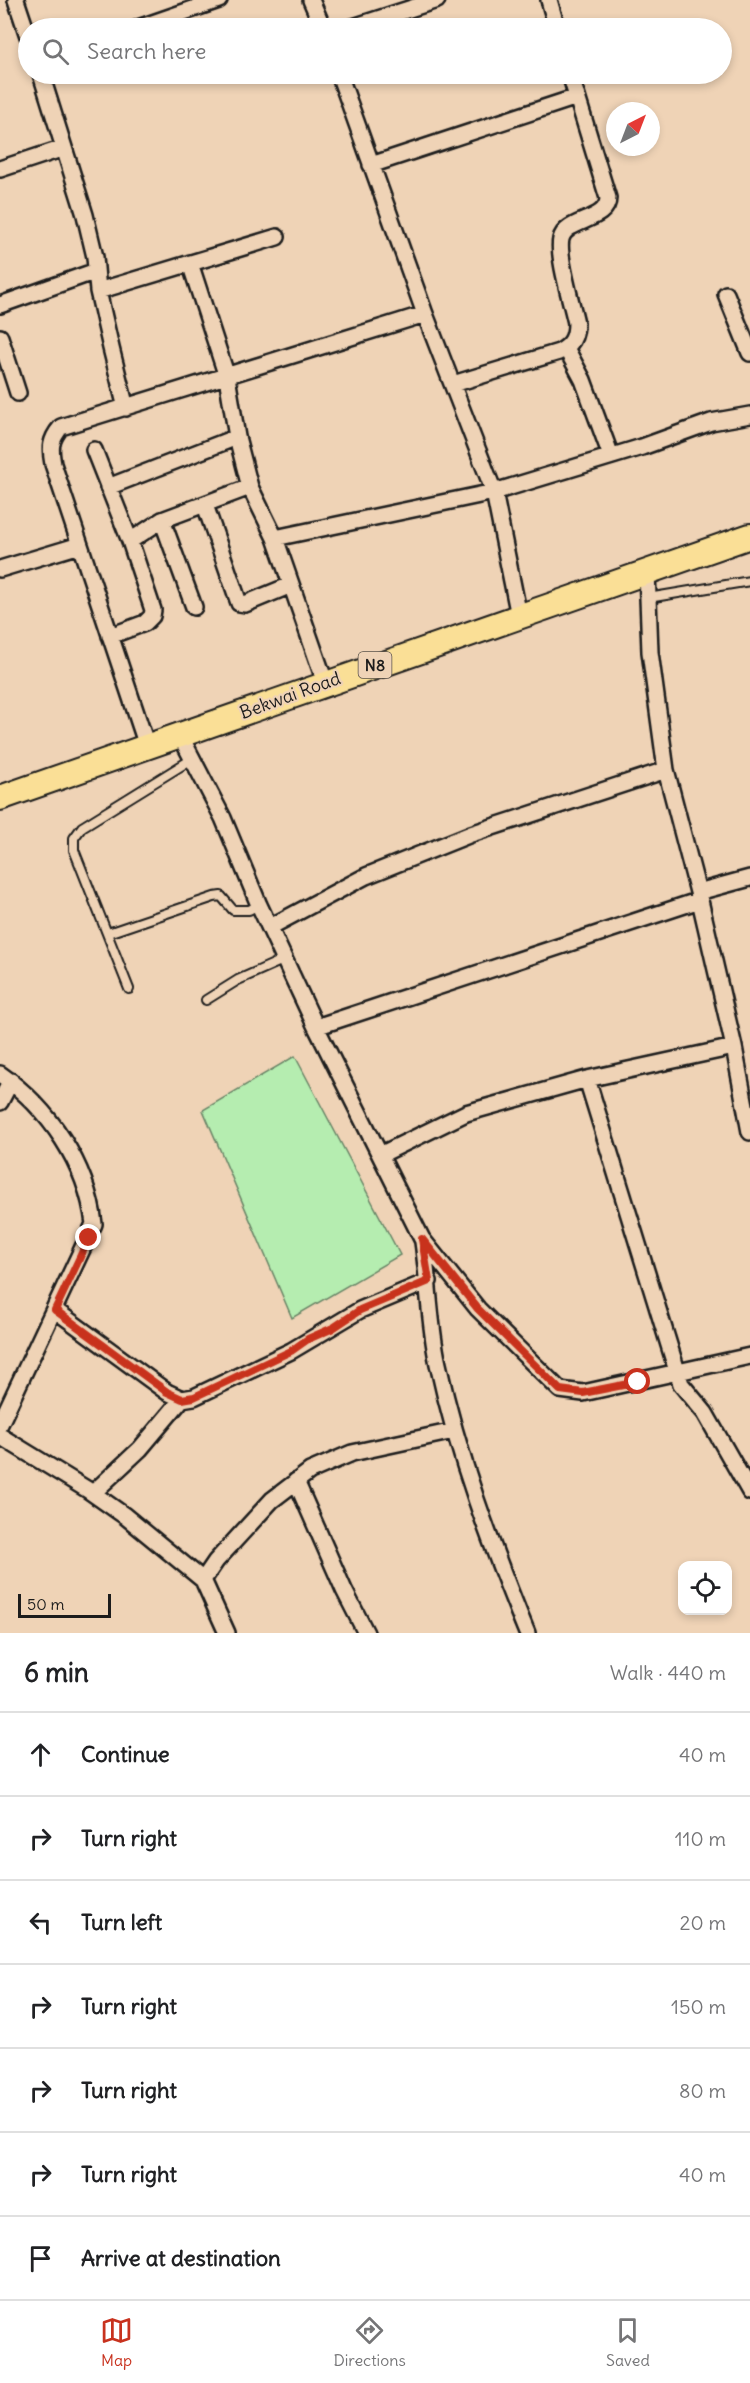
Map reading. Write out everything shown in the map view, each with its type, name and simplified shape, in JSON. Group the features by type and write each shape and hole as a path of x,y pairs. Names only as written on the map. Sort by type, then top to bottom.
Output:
{"highway":[{"name":"Bekwai Road","path":"0,798 325,682 750,536"}],"street":[{"path":"16,0 22,18"},
{"path":"167,18 219,0"},
{"path":"311,0 319,18"},
{"path":"381,18 437,0"},
{"path":"549,0 554,18"},
{"path":"44,84 85,215 99,291 126,408"},
{"path":"343,84 425,314 494,492 519,616"},
{"path":"453,384 566,348 576,333 576,323 561,253 561,238 567,230 603,210 608,203 573,84"},
{"path":"371,165 577,97"},
{"path":"0,169 64,148"},
{"path":"99,291 278,237"},
{"path":"190,263 227,377 237,437 250,487 275,538 325,682"},
{"path":"0,305 96,271"},
{"path":"726,294 750,353"},
{"path":"147,746 53,464 50,447 53,437 62,427 425,314"},
{"path":"0,337 18,393"},
{"path":"566,348 583,380 611,456"},
{"path":"275,538 494,492 711,422 750,415"},
{"path":"108,487 237,437"},
{"path":"94,450 130,541 153,610 152,616 145,622 110,636"},
{"path":"130,541 162,520 250,487"},
{"path":"205,505 238,603 245,604 291,585"},
{"path":"162,520 194,607"},
{"path":"0,569 80,545"},
{"path":"646,571 650,652 666,770 699,896 734,1047 750,1130"},
{"path":"180,735 223,818 316,1027 422,1239 478,1309 560,1390 583,1393 750,1356"},
{"path":"270,927 366,876 471,834 666,770"},
{"path":"316,1027 750,878"},
{"path":"380,1155 466,1113 587,1079 734,1047"},
{"path":"0,1102 5,1078"},
{"path":"0,1424 94,1224 93,1212 77,1168 53,1124 5,1078"},
{"path":"587,1079 681,1384 705,1413 750,1492"},
{"path":"422,1239 429,1281 429,1309 437,1362 454,1431 496,1556 526,1633"},
{"path":"55,1310 167,1392 182,1399 194,1397 254,1370 291,1351 308,1339 333,1328 360,1310 429,1281"},
{"path":"93,1493 140,1449 182,1399"},
{"path":"203,1580 216,1561 272,1500 310,1471 352,1454 454,1431"},
{"path":"0,1436 93,1493 125,1516 203,1580 227,1633"},
{"path":"296,1481 344,1590 366,1633"}],"lane":[{"path":"648,598 750,581"},
{"path":"129,989 74,850 74,838 82,827 192,759"},
{"path":"108,933 213,897 221,897 233,910 249,910 260,905"},
{"path":"206,1000 238,980 285,959"}],"green space":[{"path":"295,1056 400,1255 292,1318 203,1110"}],"route":[{"path":"89,1238 55,1310 167,1392 182,1399 194,1397 254,1370 291,1351 308,1339 333,1328 360,1310 429,1281 422,1239 478,1309 560,1390 583,1393 638,1382"}]}
